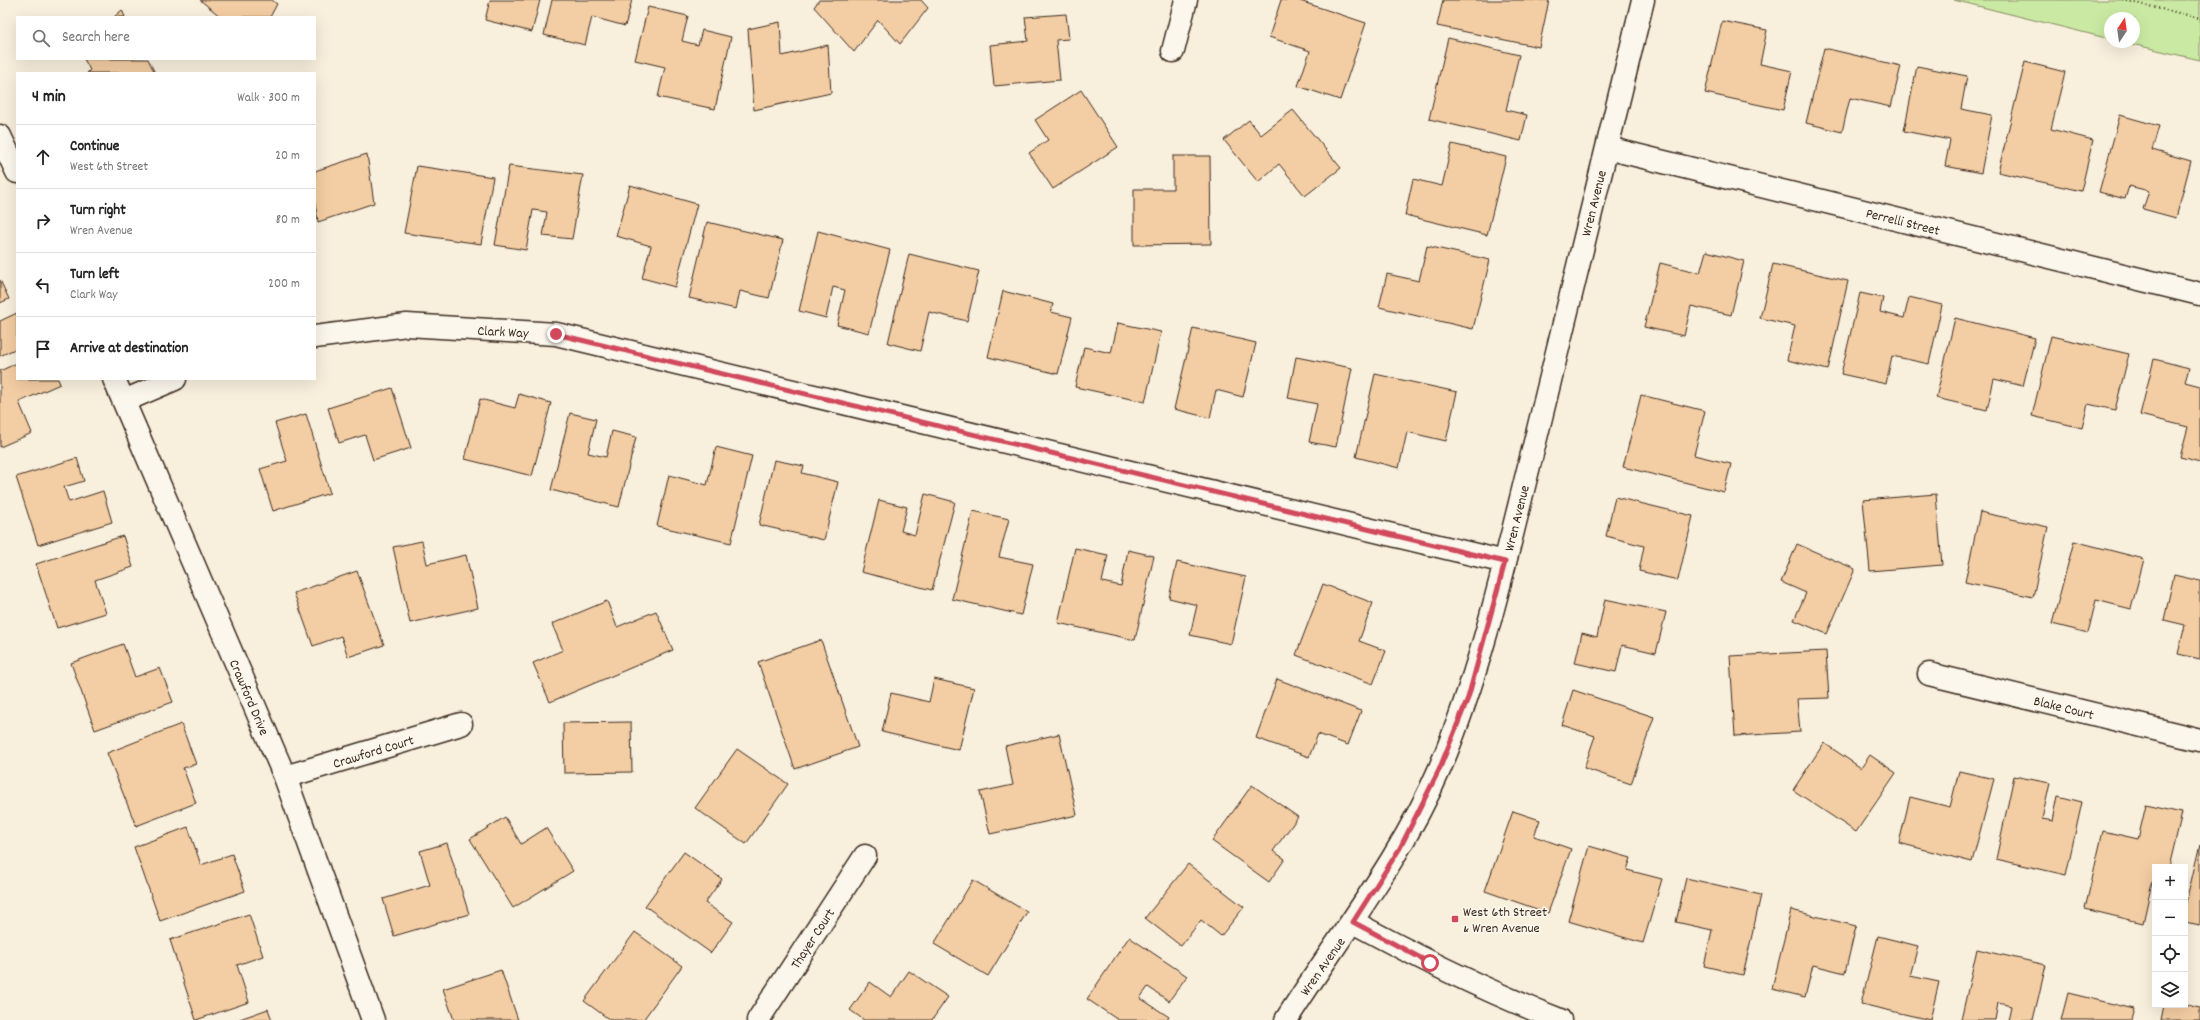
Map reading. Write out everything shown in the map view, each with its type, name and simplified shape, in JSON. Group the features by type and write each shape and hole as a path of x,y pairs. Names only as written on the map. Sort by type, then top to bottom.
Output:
{"street":[{"path":"1173,51 1186,0"},
{"name":"Wren Avenue","path":"1286,1020 1353,922 1400,848 1439,770 1468,698 1505,562 1644,0"},
{"path":"0,136 16,170"},
{"name":"Perrelli Street","path":"1607,148 2200,294"},
{"name":"Clark Way","path":"316,337 407,325 556,334 1505,562"},
{"name":"Crawford Drive","path":"114,380 285,777 373,1020"},
{"path":"124,402 173,380"},
{"name":"Blake Court","path":"1928,674 2200,740"},
{"name":"Crawford Court","path":"285,777 461,724"},
{"name":"Thayer Court","path":"758,1020 865,856"},
{"path":"1353,922 1430,963 1501,997 1560,1020"}],"path":[{"path":"2123,0 2200,18"}],"green space":[{"path":"1954,0 2200,0 2200,60 2140,46 2140,12 2104,12 2104,38"}],"building":[{"path":"200,0 272,0 277,4 271,16 220,16"},
{"path":"490,0 540,0 532,32 485,20"},
{"path":"552,0 632,0 625,26 592,17 585,45 544,35"},
{"path":"819,0 921,0 928,8 900,44 878,20 854,52 814,7"},
{"path":"1281,0 1297,0 1366,23 1340,100 1298,86 1310,51 1269,37"},
{"path":"1443,0 1549,0 1539,47 1437,26"},
{"path":"648,7 688,16 682,41 698,45 702,30 731,37 715,109 658,97 665,67 635,60"},
{"path":"122,10 125,16 115,16"},
{"path":"1066,14 1069,39 1056,40 1060,80 994,86 990,45 1028,41 1025,17"},
{"path":"1722,21 1767,30 1760,64 1792,71 1783,110 1705,93"},
{"path":"780,22 782,56 828,45 831,93 754,110 748,29"},
{"path":"1448,38 1519,55 1506,110 1527,115 1521,141 1429,119"},
{"path":"1824,48 1901,66 1891,107 1850,98 1842,132 1806,123"},
{"path":"85,60 148,60 154,71 88,72 90,70"},
{"path":"2025,62 2065,72 2051,129 2093,140 2081,191 1998,172"},
{"path":"1917,66 1967,76 1961,109 1992,115 1981,173 1945,166 1950,140 1904,131"},
{"path":"1081,90 1118,147 1053,189 1029,153 1048,140 1035,120"},
{"path":"1293,110 1341,168 1305,196 1279,164 1258,182 1224,140 1249,120 1261,135"},
{"path":"2120,115 2159,126 2152,150 2191,161 2176,218 2143,209 2149,191 2129,186 2125,199 2099,192"},
{"path":"1452,144 1506,157 1487,235 1405,215 1413,179 1442,186"},
{"path":"367,154 374,203 318,222 316,209 316,171"},
{"path":"1173,156 1210,156 1211,244 1134,245 1134,189 1173,189"},
{"path":"417,166 493,177 481,244 404,233"},
{"path":"509,166 583,175 572,239 543,236 547,212 533,210 526,250 495,245"},
{"path":"630,185 697,204 675,287 642,278 651,246 616,236"},
{"path":"707,222 783,240 769,298 740,291 736,309 689,298"},
{"path":"818,231 890,250 869,333 837,325 845,290 833,287 826,318 799,311"},
{"path":"1427,246 1490,260 1473,329 1379,307 1387,274 1419,281"},
{"path":"1706,251 1744,261 1731,315 1691,306 1684,336 1644,327 1660,263 1700,273"},
{"path":"909,254 979,271 967,321 929,312 920,351 888,343"},
{"path":"1773,264 1848,281 1828,370 1787,360 1795,326 1760,318"},
{"path":"0,280 9,299 0,303"},
{"path":"1003,291 1053,304 1051,312 1072,317 1058,374 988,357"},
{"path":"1860,293 1883,298 1880,312 1904,318 1909,297 1942,305 1929,364 1892,356 1886,384 1841,374"},
{"path":"16,313 16,348 0,356 0,321"},
{"path":"1955,318 2035,338 2023,386 1994,379 1987,410 1936,398"},
{"path":"1118,323 1161,332 1145,402 1075,387 1084,347 1111,353"},
{"path":"1193,328 1256,343 1243,397 1216,390 1210,418 1174,409"},
{"path":"2051,336 2129,354 2115,410 2088,404 2082,428 2032,416"},
{"path":"1296,357 1352,368 1336,447 1309,442 1317,404 1288,398"},
{"path":"2154,359 2189,368 2185,382 2200,386 2200,462 2180,457 2188,427 2140,415"},
{"path":"16,363 16,380 58,380 60,384 19,402 32,433 0,447 0,371"},
{"path":"1375,374 1457,392 1446,441 1407,432 1399,468 1356,457"},
{"path":"392,388 411,448 373,460 365,435 339,443 328,408"},
{"path":"519,394 551,403 532,476 465,459 480,399 515,408"},
{"path":"1641,395 1705,411 1694,455 1731,464 1724,492 1623,467"},
{"path":"570,413 596,419 588,453 606,457 612,431 636,437 619,507 551,490"},
{"path":"306,414 330,493 273,511 260,469 287,461 275,423"},
{"path":"716,447 752,456 731,543 657,526 669,475 707,485"},
{"path":"77,458 84,481 64,487 69,502 103,491 112,522 38,545 16,477"},
{"path":"774,460 804,466 802,473 838,482 824,540 759,525"},
{"path":"925,494 955,502 932,590 861,572 879,500 907,507 901,531 915,535"},
{"path":"1936,494 1942,565 1870,571 1863,500"},
{"path":"1615,497 1693,516 1678,580 1639,571 1644,546 1606,536"},
{"path":"973,511 1009,519 999,557 1033,564 1021,615 952,599"},
{"path":"1980,512 2048,527 2033,597 1965,582"},
{"path":"123,536 133,567 95,580 106,613 57,628 36,564"},
{"path":"422,541 427,564 466,555 478,608 410,623 393,547"},
{"path":"2074,541 2144,559 2131,609 2096,600 2088,633 2052,624"},
{"path":"1797,544 1855,569 1827,634 1794,620 1806,593 1781,582"},
{"path":"1075,548 1108,555 1102,582 1121,586 1128,550 1154,556 1135,640 1058,623"},
{"path":"1177,562 1246,577 1231,644 1190,635 1197,605 1169,598"},
{"path":"357,571 384,645 348,657 341,636 313,646 294,593"},
{"path":"2174,575 2200,581 2200,659 2178,654 2185,625 2164,620"},
{"path":"1323,584 1373,603 1359,641 1386,651 1373,684 1296,655"},
{"path":"1605,599 1666,612 1656,653 1622,645 1616,672 1575,663 1582,633 1597,637"},
{"path":"607,601 617,627 656,611 673,650 550,702 533,663 563,650 552,624"},
{"path":"821,640 858,747 795,769 758,662"},
{"path":"123,644 135,677 160,668 173,702 95,730 71,663"},
{"path":"1826,651 1829,698 1797,699 1800,732 1735,736 1730,656"},
{"path":"934,679 974,688 959,750 882,732 891,693 929,702"},
{"path":"1277,679 1361,711 1348,745 1318,734 1309,757 1256,738"},
{"path":"1573,690 1654,717 1631,784 1584,768 1595,736 1562,725"},
{"path":"631,722 632,772 564,773 563,723"},
{"path":"181,724 196,764 183,768 196,803 136,826 107,753"},
{"path":"1059,734 1077,815 990,834 980,792 1013,785 1005,746"},
{"path":"1824,743 1861,768 1870,755 1896,773 1856,832 1793,790"},
{"path":"737,749 788,784 746,844 695,808"},
{"path":"1959,771 1994,779 1972,862 1899,843 1910,797 1950,807"},
{"path":"2014,776 2050,783 2042,819 2053,821 2058,796 2082,802 2066,875 1996,859"},
{"path":"1252,785 1298,817 1273,851 1285,859 1269,882 1212,841"},
{"path":"2146,805 2182,813 2170,864 2152,864 2152,883 2143,923 2085,909 2103,831 2138,839"},
{"path":"1513,811 1540,820 1534,836 1571,849 1548,913 1485,891"},
{"path":"505,817 521,844 546,828 573,871 513,908 470,839"},
{"path":"188,827 201,865 232,854 245,891 160,921 134,847"},
{"path":"447,843 469,914 394,936 383,899 430,885 420,851"},
{"path":"2200,844 2200,925 2188,923 2188,894"},
{"path":"1589,846 1631,858 1627,870 1662,879 1643,943 1568,921"},
{"path":"684,852 722,879 705,903 733,922 711,953 645,906"},
{"path":"1188,864 1244,907 1221,936 1201,920 1181,946 1145,918"},
{"path":"1686,878 1761,895 1743,975 1704,966 1712,930 1676,922"},
{"path":"973,880 1027,912 988,976 934,944"},
{"path":"1791,910 1856,926 1845,973 1813,965 1805,997 1772,989"},
{"path":"249,914 263,956 237,965 249,1002 196,1020 170,940"},
{"path":"635,932 682,966 643,1020 610,1020 584,1001"},
{"path":"1878,936 1918,946 1910,976 1939,982 1930,1020 1861,1004"},
{"path":"1129,937 1187,976 1169,1001 1148,987 1140,998 1169,1017 1167,1020 1118,1020 1087,999"},
{"path":"1977,949 2046,965 2033,1020 2008,1020 2011,1006 1998,1003 1995,1020 1961,1020"},
{"path":"501,970 518,1020 454,1020 443,989"},
{"path":"909,971 948,997 932,1020 864,1020 850,1010 870,982 891,997"},
{"path":"2068,993 2134,1009 2131,1020 2061,1020"},
{"path":"2188,1005 2200,1008 2200,1020 2161,1020 2163,1008 2188,1008"},
{"path":"268,1009 272,1020 237,1020"}],"place":[{"name":"West 6th Street & Wren Avenue","path":"1455,919"}],"route":[{"path":"556,334 1505,562 1468,698 1439,770 1400,848 1353,922 1430,963"}]}
